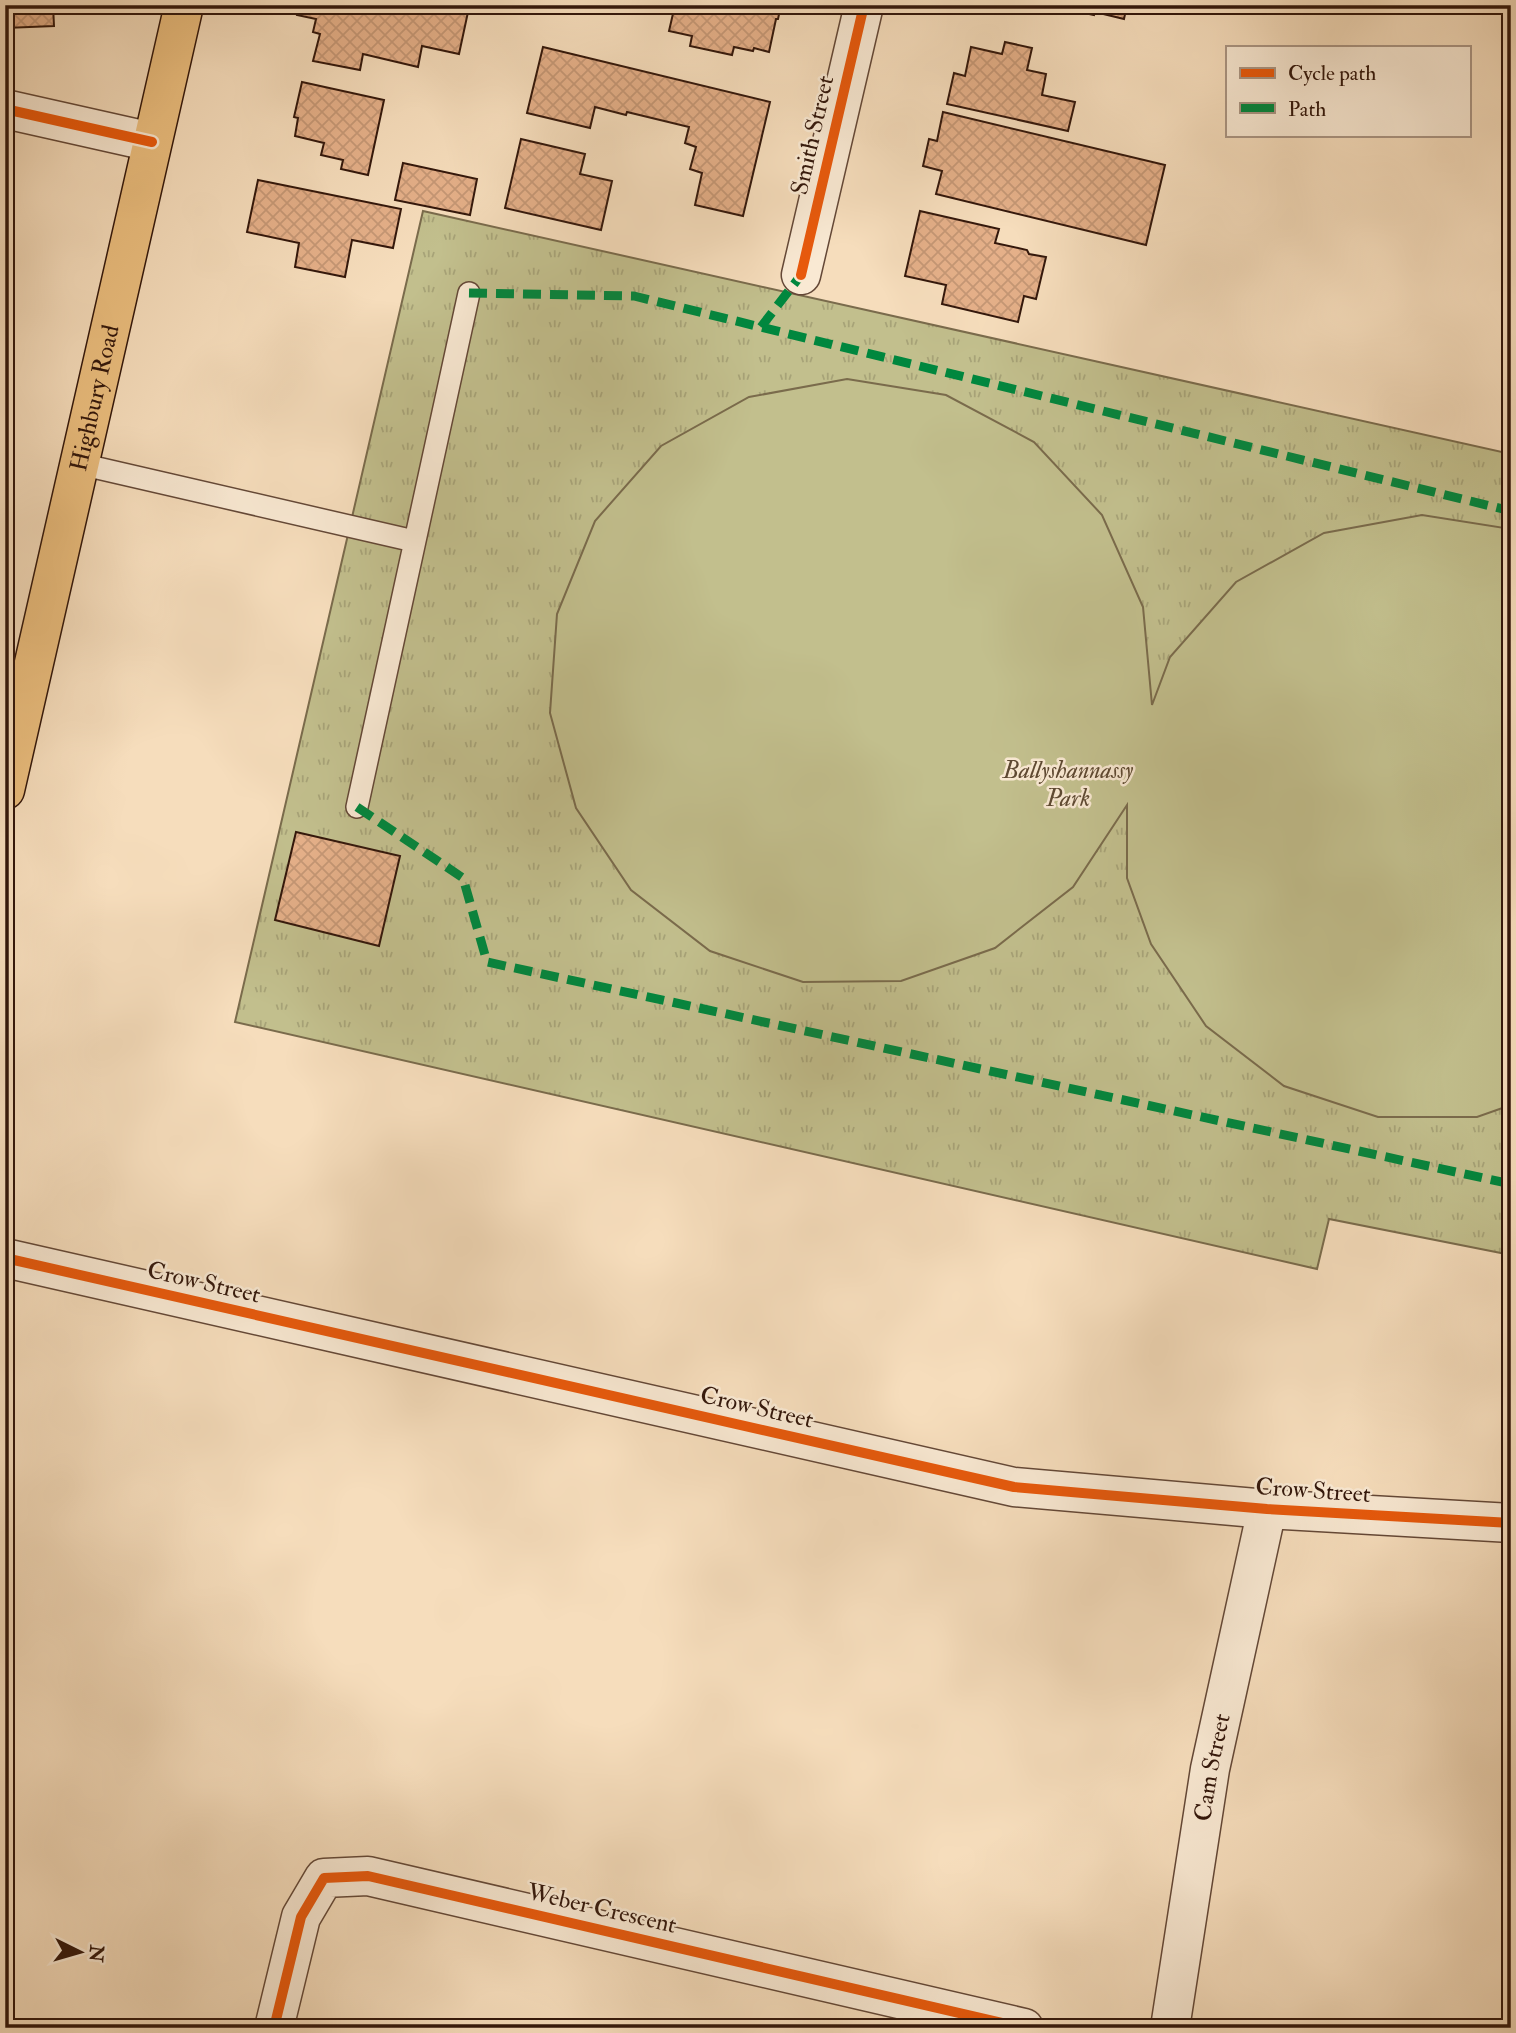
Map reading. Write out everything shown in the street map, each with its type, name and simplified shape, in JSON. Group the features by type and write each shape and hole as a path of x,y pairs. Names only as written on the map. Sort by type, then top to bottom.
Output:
{"main road":[{"name":"Highbury Road","path":"5,790 184,5"}],"street":[{"name":"Smith Street","path":"802,275 863,5"},
{"path":"5,109 152,142"},
{"name":"Crow Street","path":"5,1258 1014,1487 1267,1509 1511,1523"},
{"name":"Cam Street","path":"1170,2028 1210,1769 1267,1509"},
{"name":"Weber Crescent","path":"274,2028 301,1917 324,1878 368,1876 1024,2028"}],"lane":[{"path":"357,807 469,293"},
{"path":"79,464 414,541"}],"green space":[{"name":"Ballyshannassy Park","path":"423,211 1511,454 1511,1255 1329,1219 1317,1269 235,1022"},
{"path":"847,379 946,395 1034,442 1102,515 1143,607 1152,705 1170,657 1236,582 1324,533 1422,515 1511,529 1511,1105 1477,1117 1378,1117 1284,1086 1206,1026 1151,944 1127,878 1127,805 1073,887 995,948 901,981 803,982 710,951 631,890 576,808 550,713 557,614 595,521 661,446 749,397"}],"building":[{"path":"5,5 53,5 54,26 5,28"},
{"path":"299,5 416,5 429,8 430,5 440,5 468,12 459,54 422,46 418,67 363,54 360,70 313,61 320,34 313,32 316,19 297,15"},
{"path":"675,5 781,5 769,52 734,47 732,55 690,46 692,36 669,31"},
{"path":"975,5 1013,5 1011,13"},
{"path":"1048,5 1127,5 1124,19"},
{"path":"1005,42 1032,48 1027,70 1046,74 1042,95 1075,102 1068,131 947,104 954,73 965,76 971,47 1002,54"},
{"path":"543,47 770,102 743,216 695,205 702,173 690,169 696,147 685,143 689,127 595,107 590,128 527,113"},
{"path":"302,82 384,100 368,175 341,169 343,160 321,155 324,143 295,136 298,118 294,117"},
{"path":"943,112 1165,165 1146,245 936,194 942,171 923,166 929,139 937,141"},
{"path":"521,139 585,154 580,174 612,181 601,230 505,208"},
{"path":"403,163 477,179 470,215 395,200"},
{"path":"258,180 401,209 393,248 352,240 345,277 295,267 299,243 247,232"},
{"path":"920,211 999,229 995,243 1046,257 1036,299 1024,296 1018,322 942,304 946,285 905,276"},
{"path":"296,832 400,856 379,946 275,920"}],"marked path":[{"path":"761,327 801,275"},
{"path":"469,293 634,296 1511,511"},
{"path":"357,807 463,878 487,962 1511,1184"}],"cycle path":[{"path":"801,275 864,5"},
{"path":"5,109 152,142"},
{"path":"5,1258 1014,1487 1267,1509 1511,1523"},
{"path":"274,2028 301,1917 324,1878 368,1876 1024,2028"}]}
